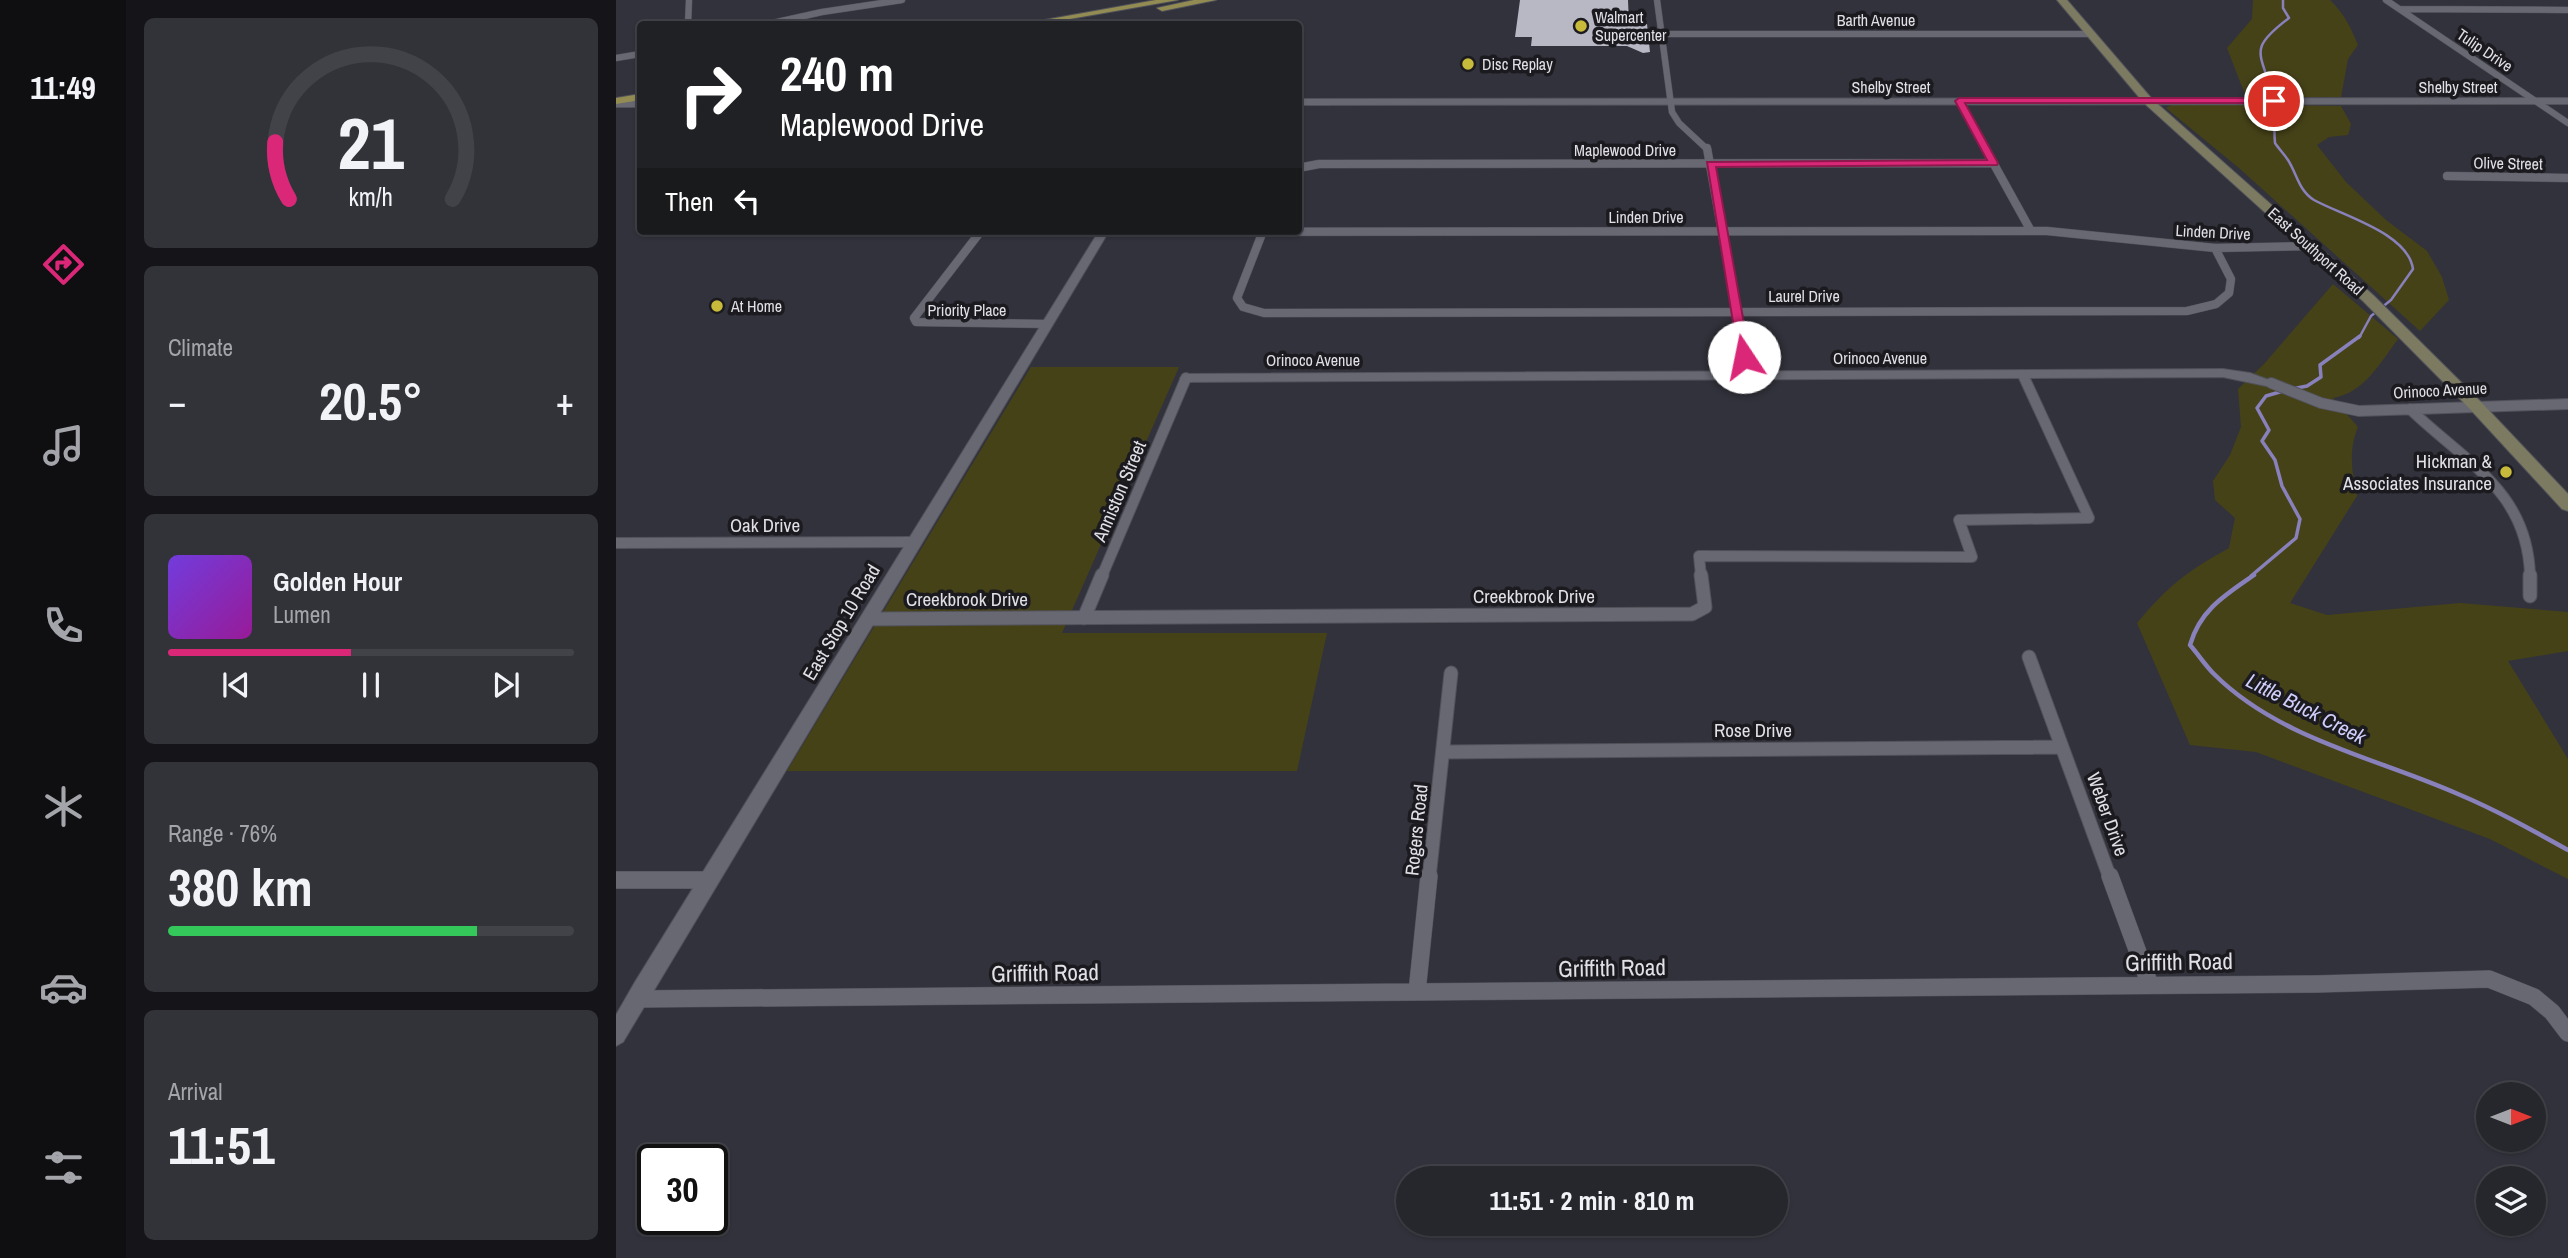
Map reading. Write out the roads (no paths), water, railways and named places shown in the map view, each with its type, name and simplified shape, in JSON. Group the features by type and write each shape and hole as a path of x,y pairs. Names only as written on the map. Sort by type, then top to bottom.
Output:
{"main road":[{"path":"1045,21 1173,0"},
{"path":"1086,21 1211,0"},
{"name":"East Southport Road","path":"2062,0 2148,101 2368,298 2475,405 2568,505"},
{"path":"616,94 637,90"},
{"path":"616,103 637,98"}],"street":[{"path":"688,21 689,0"},
{"path":"782,21 902,0"},
{"path":"1657,0 1674,117 1704,144 1710,164 1744,357"},
{"name":"Tulip Drive","path":"2386,0 2568,122"},
{"path":"2542,0 2568,16"},
{"path":"2400,9 2568,9"},
{"name":"Barth Avenue","path":"1661,34 2091,34"},
{"path":"616,58 637,54"},
{"path":"1959,101 2031,231"},
{"name":"Shelby Street","path":"1302,102 2568,101"},
{"path":"616,103 637,104"},
{"name":"Maplewood Drive","path":"1302,167 1319,164 1993,163"},
{"name":"Olive Street","path":"2447,176 2568,178"},
{"name":"Linden Drive","path":"1302,231 2031,231 2091,233 2215,248 2312,246"},
{"name":"Priority Place","path":"978,235 914,318 916,322 1048,324"},
{"name":"East Stop 10 Road","path":"616,1035 1102,235"},
{"path":"1242,306 1237,296 1261,235"},
{"name":"Laurel Drive","path":"1242,306 1265,313 2192,311 2216,304 2229,293 2231,279 2215,248"},
{"name":"Orinoco Avenue","path":"1186,377 2223,373 2271,383 2321,403 2364,411 2475,405 2568,404"},
{"name":"Creekbrook Drive","path":"867,619 1692,614 1705,607 1699,556 1972,558 1959,520 2089,518 2023,375"},
{"name":"Anniston Street","path":"1084,618 1186,377"},
{"path":"2410,409 2482,474 2519,519 2528,546 2530,596"},
{"name":"Oak Drive","path":"616,543 915,542"},
{"name":"Weber Drive","path":"2029,657 2150,985"},
{"name":"Rogers Road","path":"1417,992 1451,673"},
{"name":"Rose Drive","path":"1444,752 2062,747"},
{"path":"616,880 708,880"},
{"name":"Griffith Road","path":"636,999 2150,985 2489,979 2516,987 2538,998 2550,1008 2568,1033"}],"waterway":[{"name":"Little Buck Creek","path":"2283,0 2283,8 2289,18 2267,37 2261,51 2275,112 2275,143 2309,196 2372,227 2400,245 2413,269 2391,300 2371,316 2359,338"},
{"name":"Little Buck Creek","path":"2292,389 2307,386 2321,377 2320,365 2360,336"},
{"name":"Little Buck Creek","path":"2251,576 2296,538 2300,519 2282,486 2275,460 2262,441 2269,430 2257,408 2266,396 2283,391"},
{"name":"Little Buck Creek","path":"2254,575 2215,604 2194,633 2190,645 2214,674 2240,696 2298,731 2472,800 2568,850"}],"place":[{"name":"Walmart Supercenter","path":"1581,26"},
{"name":"Disc Replay","path":"1468,64"},
{"name":"At Home","path":"717,306"},
{"name":"Hickman & Associates Insurance","path":"2506,472"}]}
